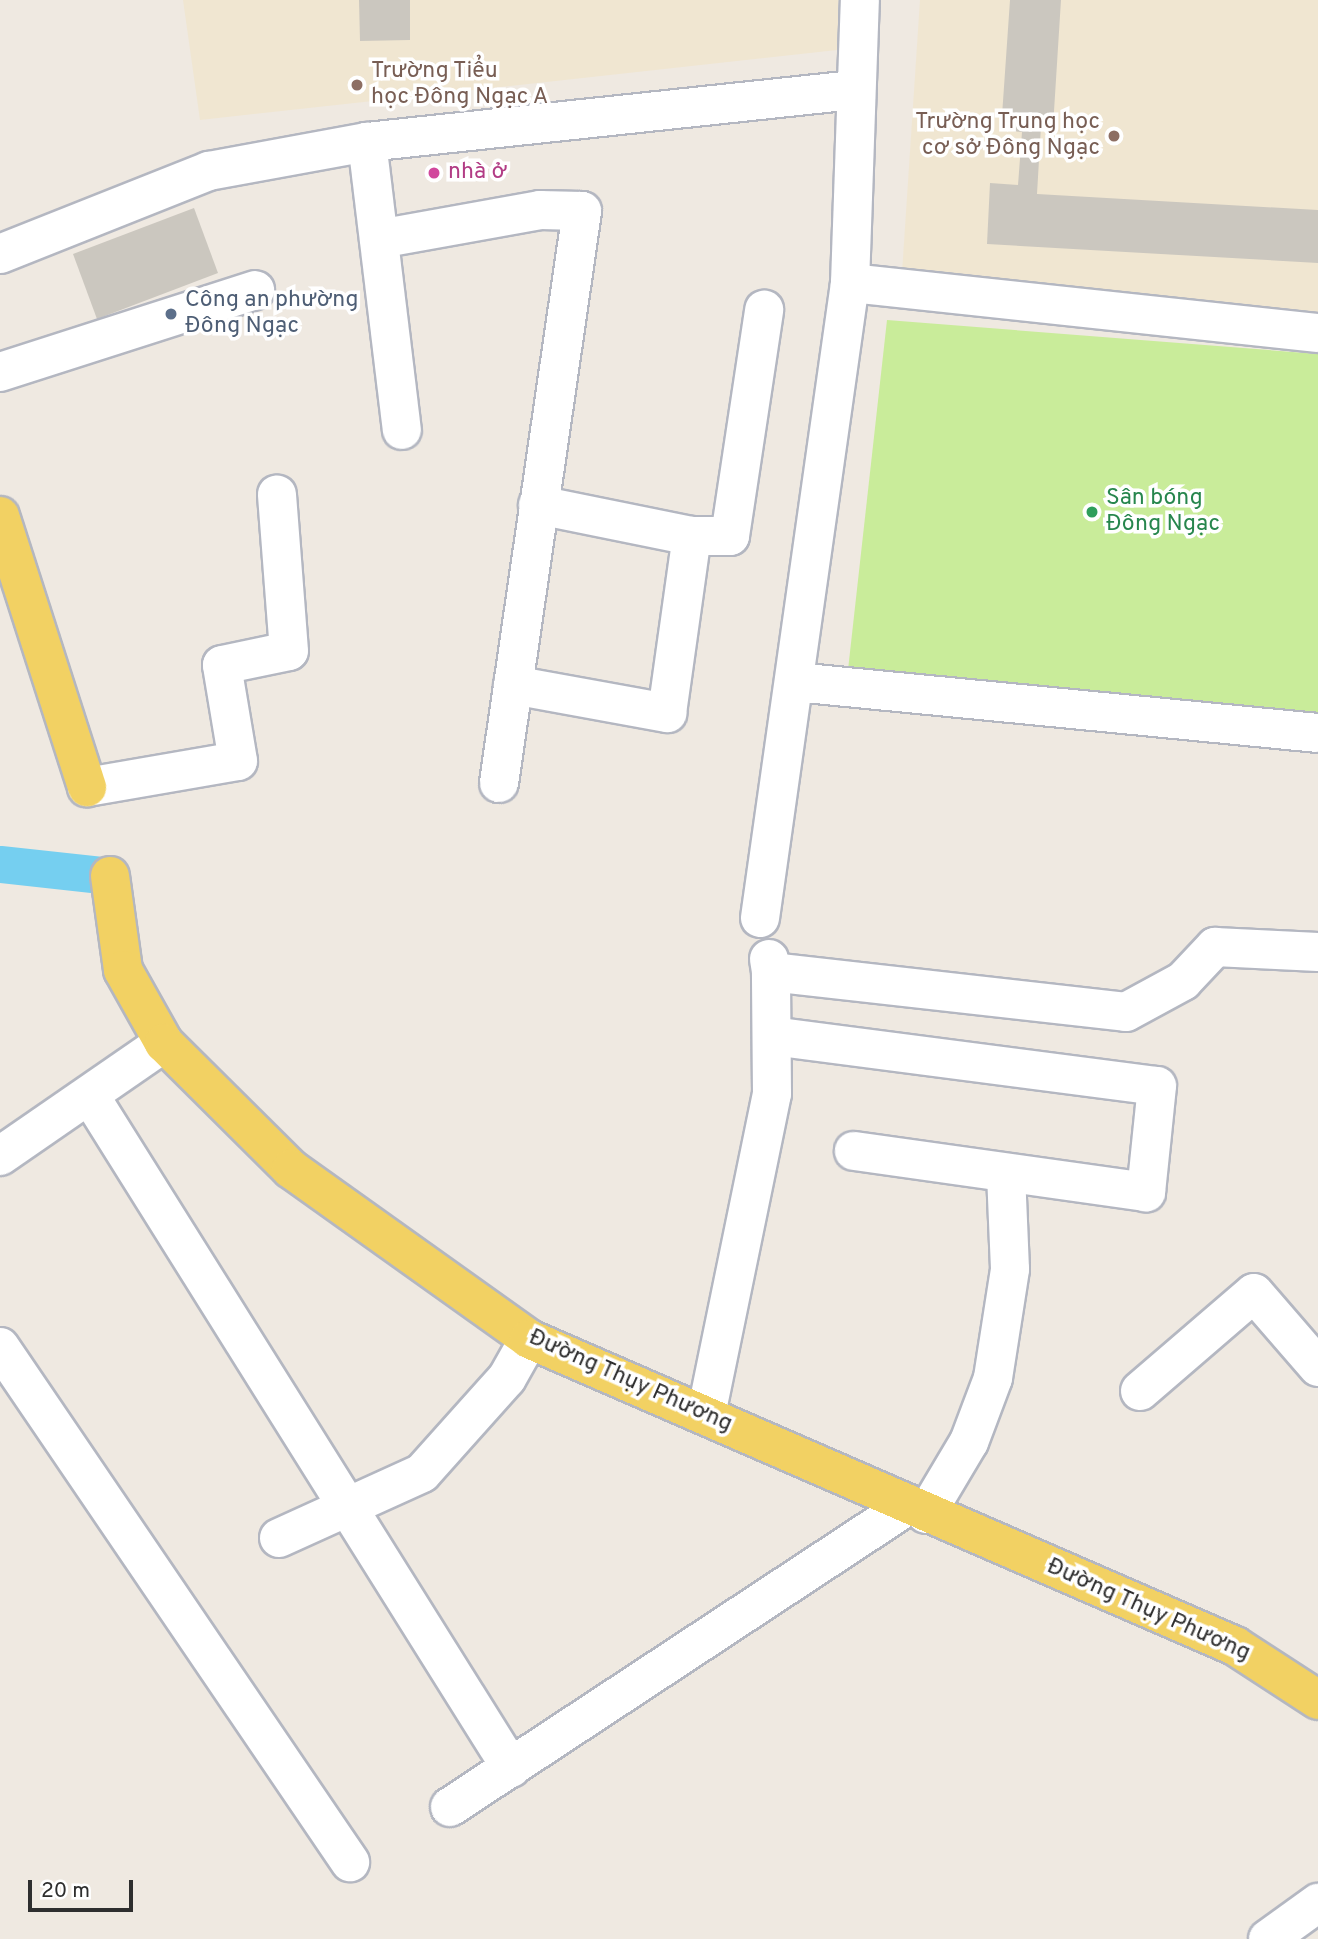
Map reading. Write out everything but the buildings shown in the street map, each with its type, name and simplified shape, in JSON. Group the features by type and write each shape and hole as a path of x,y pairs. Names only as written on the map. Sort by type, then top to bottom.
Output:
{"main road":[{"path":"0,516 87,787"},
{"name":"Đường Thụy Phương","path":"110,876 123,970 164,1044 291,1169 529,1339 917,1510 1236,1646 1318,1700"}],"street":[{"path":"760,918 850,283 860,0"},
{"path":"0,254 209,171 368,142 855,90"},
{"path":"368,142 402,430"},
{"path":"379,239 540,210 583,211 499,783"},
{"path":"850,283 1318,333"},
{"path":"0,372 255,290"},
{"path":"538,505 692,536 730,536 764,310"},
{"path":"87,787 238,761 222,665 289,651 277,494"},
{"path":"513,685 667,713 692,536"},
{"path":"795,682 1318,733"},
{"path":"706,1415 772,1094 770,966 1087,1011 1126,1012 1183,981 1215,947 1318,952"},
{"path":"772,1036 1157,1086 1146,1192 1006,1175 853,1151"},
{"path":"0,1156 164,1044"},
{"path":"90,1097 511,1768"},
{"path":"450,1807 917,1510 969,1442 993,1378 1010,1269 1006,1175"},
{"path":"1140,1391 1254,1293 1318,1367"},
{"path":"279,1538 422,1473 506,1378 529,1339"},
{"path":"0,1347 350,1862"},
{"path":"1268,1939 1318,1903"}],"shaded area":[{"name":"Trường Tiểu học Đông Ngạc A","path":"183,0 839,0 837,50 200,120"},
{"name":"Trường Trung học cơ sở Đông Ngạc","path":"920,0 1318,0 1318,316 902,273"}],"green space":[{"name":"Sân bóng Đông Ngạc","path":"887,320 1318,354 1318,715 848,670"}],"waterway":[{"path":"0,864 110,876"}],"place":[{"name":"Trường Tiểu học Đông Ngạc A","path":"357,85"},
{"name":"Trường Trung học cơ sở Đông Ngạc","path":"1114,136"},
{"name":"nhà ở","path":"434,173"},
{"name":"Công an phường Đông Ngạc","path":"171,314"},
{"name":"Sân bóng Đông Ngạc","path":"1092,512"}]}
